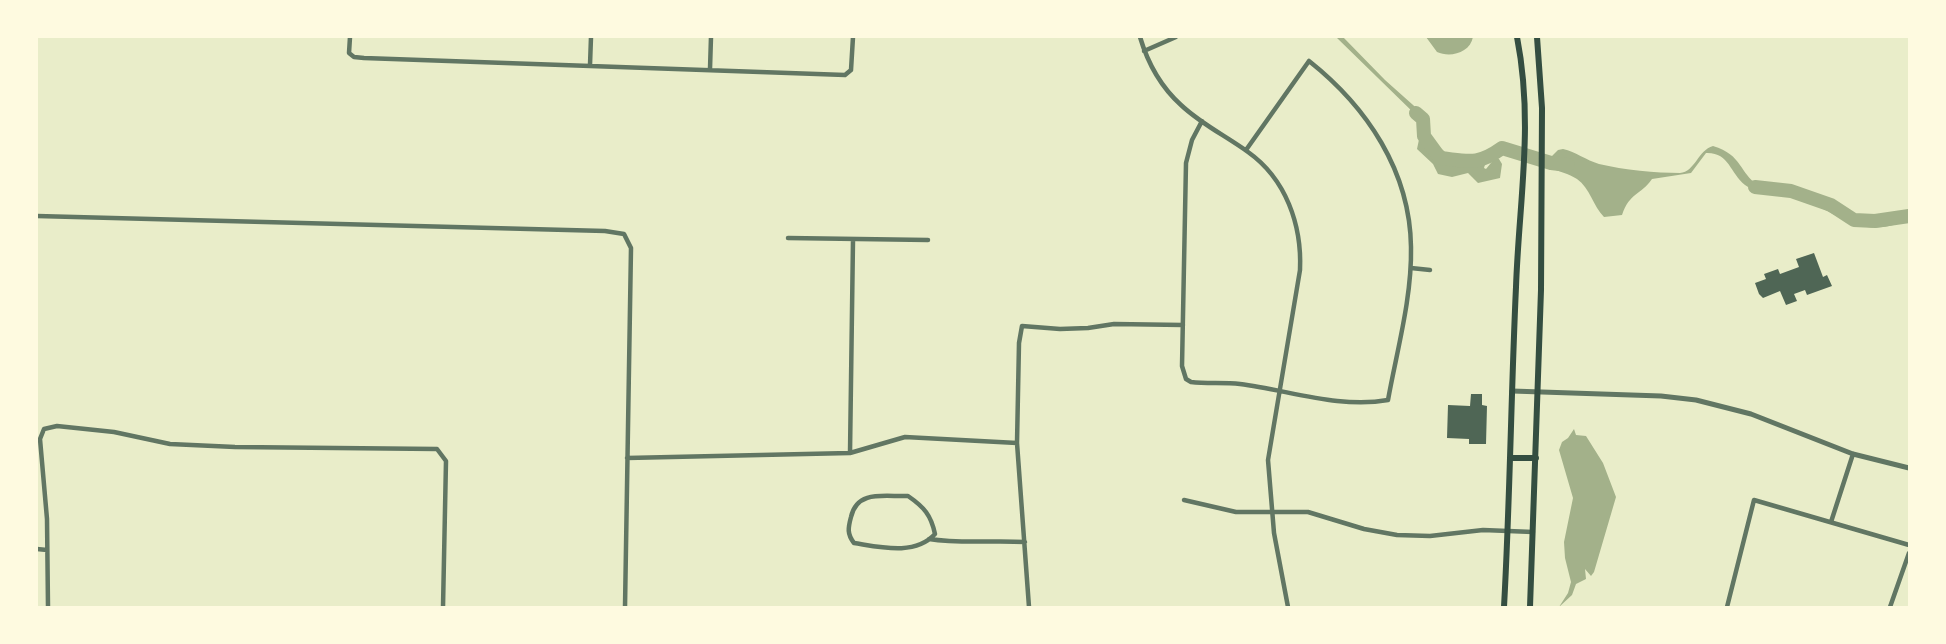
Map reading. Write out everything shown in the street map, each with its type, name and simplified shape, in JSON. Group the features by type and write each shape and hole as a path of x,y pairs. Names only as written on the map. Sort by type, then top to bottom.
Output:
{"main road":[{"path":"1504,607 1517,253 1525,179 1524,76 1517,37"},
{"path":"1530,607 1539,392 1543,128 1537,37"},
{"path":"1510,458 1536,458"}],"street":[{"path":"350,37 349,53 354,57 364,58 841,75 850,70 853,37"},
{"path":"590,65 591,37"},
{"path":"710,69 711,37"},
{"path":"1140,37 1155,75 1168,92 1182,106 1246,150 1269,171 1281,187 1293,213 1301,254 1298,286 1268,460 1271,512 1288,607"},
{"path":"1144,51 1176,37"},
{"path":"1202,121 1192,139 1187,157 1182,325 1182,366 1186,379 1191,382 1237,384 1344,401 1374,403 1388,400 1408,291 1411,247 1407,208 1385,146 1359,108 1309,61 1246,150"},
{"path":"37,216 341,222 605,231 624,234 631,248 625,607"},
{"path":"788,237 928,240"},
{"path":"850,453 853,240"},
{"path":"1410,268 1430,270"},
{"path":"1029,607 1017,443 1019,343 1022,326 1060,329 1114,324 1182,325"},
{"path":"1512,391 1661,396 1704,402 1751,414 1853,454 1909,468"},
{"path":"48,607 47,519 40,439 44,429 57,426 114,432 170,444 437,449 446,461 443,607"},
{"path":"627,458 850,453 905,438 1017,443"},
{"path":"1831,522 1853,454"},
{"path":"929,540 934,534 932,518 922,505 908,496 870,497 857,501 853,506 848,530 854,543 882,548 912,547 929,540 955,543 967,540 1026,542"},
{"path":"1184,500 1236,512 1308,512 1364,529 1396,535 1430,536 1508,530 1534,532"},
{"path":"1727,607 1754,500 1909,545"},
{"path":"37,549 47,550"},
{"path":"1890,607 1909,553"}],"shaded area":[{"path":"1336,37 1343,37 1422,113 1425,120 1423,134 1449,155 1452,163 1459,166 1467,163 1468,158 1478,156 1486,161 1486,169 1495,158 1499,159 1502,164 1500,178 1478,183 1468,173 1452,177 1438,174 1433,164 1417,149 1421,130 1419,118"},
{"path":"1426,37 1473,37 1468,47 1459,53 1442,54 1437,52"},
{"path":"1713,146 1730,154 1758,185 1814,200 1839,211 1851,220 1880,221 1909,215 1909,220 1883,227 1858,225 1798,198 1751,188 1740,180 1720,156 1706,153 1691,173 1652,179 1628,202 1622,215 1604,217 1577,179 1550,168 1550,158 1563,149 1609,166 1680,173 1689,169"},
{"path":"1574,429 1576,435 1586,436 1603,463 1616,497 1594,572 1591,576 1585,569 1586,579 1576,584 1572,595 1559,607 1571,582 1564,542 1573,498 1559,450 1562,442"}],"building":[{"path":"1814,253 1823,277 1827,275 1832,286 1807,295 1805,290 1794,294 1797,301 1786,305 1780,291 1763,298 1759,294 1755,283 1766,279 1764,274 1778,269 1780,274 1799,267 1796,259"},
{"path":"1471,394 1482,394 1482,405 1487,406 1486,444 1469,444 1469,439 1447,438 1448,405 1470,406"}],"waterway":[{"path":"1416,113 1423,119 1424,136 1440,158 1479,160 1502,148 1551,163 1568,165"},
{"path":"1755,187 1791,191 1831,205 1854,220 1875,221 1909,216"}]}
